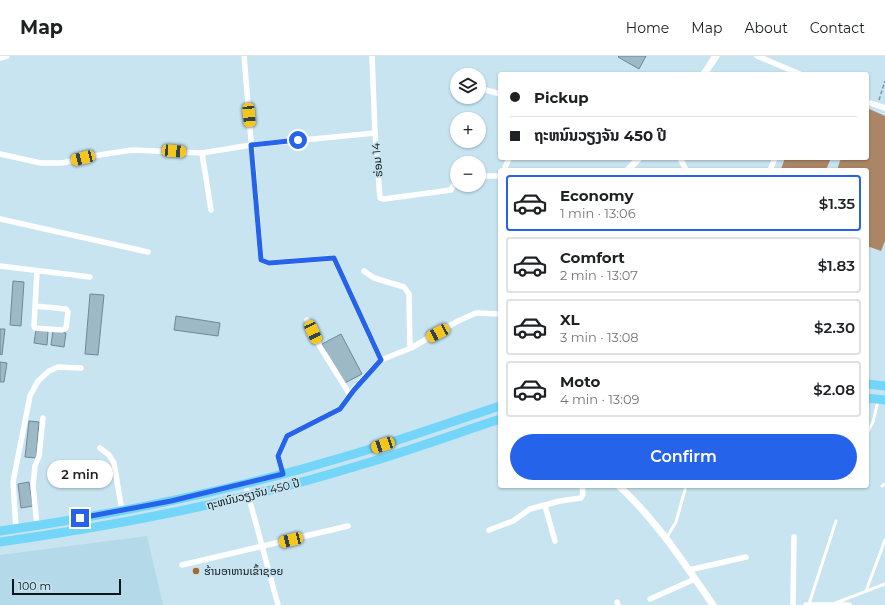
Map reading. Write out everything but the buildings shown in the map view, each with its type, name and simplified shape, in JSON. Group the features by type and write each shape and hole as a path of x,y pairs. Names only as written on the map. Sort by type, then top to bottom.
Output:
{"highway":[{"path":"869,384 885,386"},
{"path":"869,398 882,400"},
{"name":"ຖະຫນົນວຽງຈັນ 450 ປີ","path":"0,531 122,511 283,474 354,454 498,407"},
{"name":"ຖະຫນົນວຽງຈັນ 450 ປີ","path":"0,542 85,530 171,514 248,496 357,466 498,420"}],"street":[{"path":"0,58 7,56"},
{"path":"244,56 261,260 269,263 334,258 381,360"},
{"name":"ຮ່ອມ 14","path":"372,56 375,133 380,198 384,199 450,188"},
{"path":"705,72 716,56"},
{"path":"757,56 795,72"},
{"path":"486,90 498,93"},
{"path":"869,102 885,108"},
{"path":"0,154 41,164 62,164 93,156 132,150 202,153 251,145 375,133"},
{"path":"202,153 211,210"},
{"path":"630,168 636,160"},
{"path":"486,176 498,176"},
{"path":"0,219 148,252"},
{"path":"0,266 90,277"},
{"path":"35,306 66,309 68,312 66,328 62,330 35,328 35,306 37,271"},
{"path":"364,271 374,278 404,287 409,294 410,348"},
{"path":"283,474 278,456 287,436 340,409 350,395 381,360 410,348 456,322 476,313 498,314"},
{"path":"307,320 319,345 350,395"},
{"path":"16,529 13,482 30,396 38,381 49,371 58,367 80,368"},
{"path":"37,525 33,486 35,466 39,456 43,418"},
{"path":"100,448 109,455 114,463 122,511"},
{"path":"245,483 278,605"},
{"path":"489,530 513,521 530,509 560,501 581,498 583,494 582,488"},
{"path":"621,488 636,501 667,537 713,605"},
{"path":"545,506 555,541"},
{"path":"182,565 348,526"},
{"path":"794,537 794,605"},
{"path":"689,570 746,557"},
{"path":"650,599 695,579"},
{"path":"807,605 849,605"}],"lane":[{"path":"869,429 882,400"},
{"path":"667,537 676,522 685,488"},
{"path":"807,605 836,521"},
{"path":"866,590 885,540"},
{"path":"832,604 885,584"}],"path":[{"path":"877,104 885,81"}],"shaded area":[{"path":"869,109 885,116 885,241 881,251 869,247 869,168 838,168 840,160 869,160"},
{"path":"784,160 830,160 827,168 781,168"},
{"path":"147,536 163,605 0,605 0,555"}],"place":[{"name":"ຮ້ານອາຫານເຂົ້າຊອຍ","path":"196,571"}],"route":[{"path":"80,518 171,501 283,474 278,456 287,436 340,409 354,390 381,360 334,258 331,257 269,263 261,260 251,145 298,140"}]}
